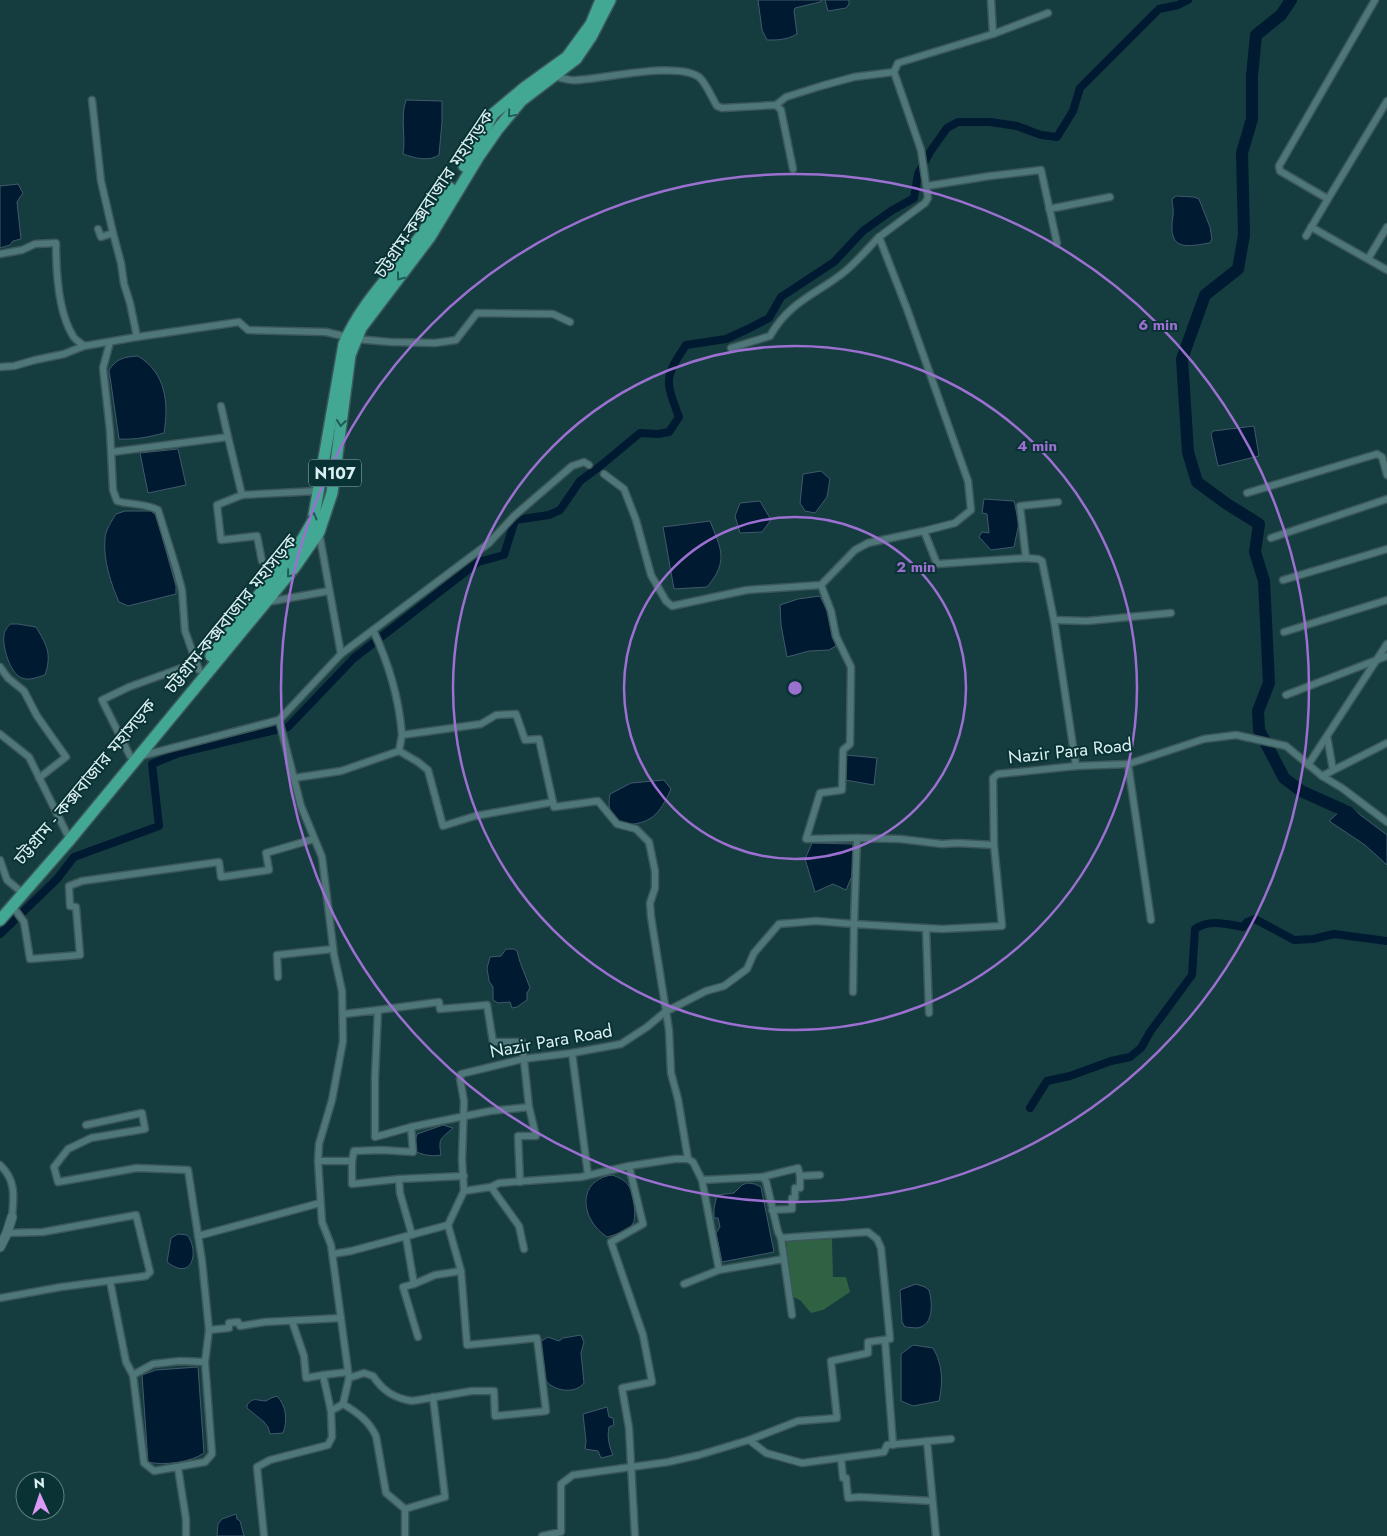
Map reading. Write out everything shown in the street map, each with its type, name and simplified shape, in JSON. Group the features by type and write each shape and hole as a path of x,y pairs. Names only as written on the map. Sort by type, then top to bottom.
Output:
{"highway":[{"name":"চট্টগ্রাম - কক্সবাজার মহাসড়ক","path":"0,909 19,890 134,756 197,667 302,540 313,521 344,344 352,338 351,326 380,285 422,234 494,114 524,88 567,57 591,24 601,0"},
{"name":"চট্টগ্রাম-কক্সবাজার মহাসড়ক","path":"0,920 13,907 134,756 294,568 319,532 332,493 352,338 430,237 478,156 497,130 522,101 576,59 591,37 610,0"}],"main road":[{"path":"0,1247 12,1217"}],"street":[{"path":"601,0 605,12"},
{"path":"991,0 993,34"},
{"path":"1328,198 1280,171 1279,166 1376,0"},
{"path":"731,348 770,336 779,321 798,302 844,272 879,236 925,203 928,198 922,157 894,72 900,61 993,34 1048,13"},
{"path":"554,76 576,80 617,74 669,71 690,72 700,78 717,106 722,108 776,105 786,97 821,86 854,78 894,72"},
{"path":"92,100 101,181 130,303 136,337"},
{"path":"1306,236 1387,101"},
{"path":"776,105 781,110 793,169"},
{"path":"927,186 1041,170 1057,243"},
{"path":"1049,209 1110,197"},
{"path":"1311,227 1387,270"},
{"path":"1368,259 1387,227"},
{"path":"98,229 101,237 113,233"},
{"path":"604,474 624,489 636,520 651,575 666,601 672,606 747,590 820,585 855,550 868,543 955,523 971,510 968,481 907,308 879,236"},
{"path":"0,254 22,250 35,244 56,243 57,281 64,312 73,337 84,346"},
{"path":"0,367 14,366 64,354 84,346 239,322 248,330 326,332 352,338 399,342 449,342 456,340 478,312 553,314 570,322"},
{"path":"110,342 103,368 112,452 113,490 117,500 126,504 151,506 158,510 182,590 185,630 197,667 129,687 102,700 134,756 279,720 340,654 489,543 514,516 572,466 584,462 589,465"},
{"path":"222,406 242,495"},
{"path":"112,452 228,438"},
{"path":"1247,493 1377,454 1382,457 1387,475"},
{"path":"275,575 262,561 257,536 221,540 217,505 242,495 318,490"},
{"path":"1271,538 1387,499"},
{"path":"1026,558 1020,506 1058,502"},
{"path":"924,531 934,562 937,564 1026,558 1042,561 1054,620 1076,766"},
{"path":"319,532 340,654"},
{"path":"1283,580 1387,549"},
{"path":"820,585 831,611 836,636 851,667 850,744 843,750 842,790 820,793 806,839 900,839 942,844 994,845 1002,926 926,928 854,924"},
{"path":"266,602 329,591"},
{"path":"1284,632 1387,600"},
{"path":"1054,620 1087,621 1171,613"},
{"path":"373,630 387,661 400,710 402,735 399,751"},
{"path":"1387,644 1308,765 1387,822"},
{"path":"1286,695 1387,656"},
{"path":"0,667 8,678 24,691 38,716 66,757 40,778"},
{"path":"402,735 481,724 496,715 516,714 525,740 539,739 554,807 598,801 617,824 636,828 649,842 655,871 655,888 650,903 651,917 669,1030 671,1073 678,1099 688,1159 692,1162 702,1180 719,1270"},
{"path":"279,720 301,806 322,858 333,949 342,991 344,1014 343,1041 332,1100 318,1144 322,1222 333,1254 349,1375 343,1404 331,1411"},
{"path":"0,734 29,757 67,834"},
{"name":"Nazir Para Road","path":"994,845 995,775 1076,766 1128,764 1204,739 1233,735 1286,746 1308,765"},
{"path":"1327,736 1334,770"},
{"path":"1322,776 1387,742"},
{"path":"294,778 341,771 399,751 428,770 443,826 475,816 553,802"},
{"path":"1128,764 1151,920"},
{"path":"853,992 857,838"},
{"path":"13,907 24,922 30,959 80,955 76,907 70,906 69,886 82,881 100,878 219,862 221,877 269,870 266,853 314,839"},
{"path":"0,860 7,880 19,890"},
{"name":"Nazir Para Road","path":"448,1225 464,1191 462,1117 464,1101 460,1080 461,1074 523,1059 621,1044 648,1027 665,1012 706,991 724,986 747,969 754,954 780,924 816,921 854,924"},
{"path":"926,928 929,1013"},
{"path":"278,977 277,955 333,949"},
{"path":"344,1014 439,1002 440,1009 487,1005 493,1042 522,1042 529,1107 536,1136 518,1136 520,1182"},
{"path":"378,1010 375,1137 411,1127 490,1111 529,1107"},
{"path":"572,1053 588,1175"},
{"path":"86,1125 142,1114 145,1129 91,1138 68,1149 54,1167 58,1182 137,1168 188,1170 209,1330 205,1362 212,1454 205,1462 154,1472 144,1463 134,1375 126,1362 110,1281"},
{"path":"411,1127 413,1152 354,1151 352,1184 399,1179 464,1176"},
{"path":"464,1191 491,1187 498,1183 581,1178 629,1166 675,1159 688,1159"},
{"path":"318,1161 352,1161"},
{"path":"0,1165 8,1172 13,1185 12,1217"},
{"path":"629,1166 643,1224 611,1242 643,1335 652,1382 622,1388 629,1428 635,1536"},
{"path":"702,1180 762,1177 798,1168 800,1188 794,1188 795,1198 792,1198 792,1208 772,1210"},
{"path":"800,1176 820,1175"},
{"path":"762,1177 766,1181 772,1210 781,1238 792,1315"},
{"path":"399,1179 400,1194 409,1236 414,1284"},
{"path":"491,1187 519,1226 524,1249"},
{"path":"198,1236 320,1202"},
{"path":"0,1298 61,1287 149,1275 150,1272 136,1215 43,1232 7,1233"},
{"path":"292,1321 304,1356 306,1378 323,1375 364,1373 373,1376 381,1388 404,1400 412,1401 482,1390 494,1391 495,1416 546,1411 537,1338 467,1345 461,1272 448,1225 333,1254"},
{"path":"542,1536 562,1532 561,1484 573,1475 630,1468 699,1456 749,1440 798,1421 837,1418 831,1361 868,1353 868,1342 890,1339 880,1248 876,1239 868,1232 781,1238"},
{"path":"684,1284 719,1270 784,1259"},
{"path":"418,1336 403,1287 435,1275 461,1272"},
{"path":"209,1330 229,1328 229,1323 238,1322 240,1326 342,1318"},
{"path":"885,1340 893,1445"},
{"path":"134,1375 153,1364 180,1361 205,1362"},
{"path":"264,1536 257,1468 270,1460 328,1445 332,1437 331,1411 323,1375"},
{"path":"405,1509 444,1497 433,1397"},
{"path":"343,1404 364,1418 376,1436 386,1493 405,1509 405,1536"},
{"path":"749,1440 766,1453 802,1463 884,1452 888,1446 893,1445 951,1439"},
{"path":"927,1441 936,1536"},
{"path":"841,1458 848,1498 932,1500"},
{"path":"178,1468 186,1518 186,1536"}],"green space":[{"path":"832,1239 833,1277 846,1277 850,1292 823,1310 811,1313 801,1301 792,1296 786,1241"}],"water":[{"path":"758,0 823,0 795,8 797,34 786,39 767,40 762,30"},
{"path":"825,0 849,0 849,4 846,8 828,11"},
{"path":"406,100 442,101 439,155 426,159 403,154 403,113"},
{"path":"18,184 23,193 17,202 21,239 0,248 0,186"},
{"path":"1176,196 1199,199 1210,227 1212,239 1210,243 1188,246 1178,243 1174,239 1172,232 1172,199"},
{"path":"138,356 155,371 160,380 166,411 164,433 142,438 119,439 109,370 121,359"},
{"path":"1254,426 1259,456 1218,466 1211,434 1213,431"},
{"path":"178,449 186,485 148,493 140,453"},
{"path":"821,471 830,479 827,497 815,513 805,511 800,503 803,474"},
{"path":"984,499 1014,501 1019,523 1014,547 991,550 979,537 982,532 989,533 987,514 982,513"},
{"path":"760,501 771,520 762,532 740,533 735,516 740,503"},
{"path":"125,511 151,511 156,515 176,586 176,594 128,606 119,602 108,572 105,555 105,536 116,514"},
{"path":"710,521 720,547 721,555 721,562 714,578 707,587 674,589 663,527"},
{"path":"820,596 827,610 836,646 829,650 809,651 787,657 781,625 780,605 798,599"},
{"path":"10,624 36,627 43,639 48,655 45,675 25,679 14,671 8,659 4,640 5,632"},
{"path":"846,755 877,758 874,785 845,780 844,758"},
{"path":"664,780 671,789 658,812 648,820 641,823 622,825 613,815 609,804 610,794 631,783"},
{"path":"1347,805 1387,835 1387,865 1365,845 1329,821"},
{"path":"812,843 854,844 852,876 846,890 833,884 815,892 805,859"},
{"path":"506,949 517,951 530,988 527,993 527,1000 512,1008 510,1002 498,1003 493,1000 493,987 489,981 487,968 490,957 501,956"},
{"path":"443,1125 453,1128 440,1141 441,1155 421,1154 415,1151 417,1134"},
{"path":"612,1175 623,1180 631,1189 635,1217 632,1225 627,1229 607,1237 596,1227 590,1218 586,1202 590,1187 603,1177"},
{"path":"747,1183 761,1187 774,1252 722,1262 716,1233 720,1227 718,1218 714,1218 717,1195 734,1193"},
{"path":"178,1234 187,1235 193,1248 192,1262 183,1269 167,1262 171,1238"},
{"path":"916,1284 929,1290 931,1300 930,1316 928,1321 921,1327 905,1327 902,1322 900,1290"},
{"path":"581,1335 584,1342 581,1353 584,1383 574,1389 562,1390 556,1388 547,1382 544,1377 541,1364 540,1342 548,1337 559,1341 563,1338"},
{"path":"913,1345 933,1348 936,1354 941,1374 939,1401 913,1406 901,1401 901,1354"},
{"path":"198,1367 204,1453 192,1459 177,1462 161,1464 148,1462 142,1375 156,1370"},
{"path":"277,1396 284,1408 285,1428 283,1433 270,1434 268,1427 247,1408 247,1405 254,1400 266,1401"},
{"path":"607,1407 609,1417 613,1418 614,1425 609,1427 608,1434 609,1445 613,1455 601,1458 598,1451 585,1449 583,1414"},
{"path":"236,1514 244,1536 217,1536 218,1524 222,1519"}],"waterway":[{"path":"0,934 57,879 74,857 159,826 152,764 179,753 288,727 354,658 478,562 504,555 515,520 549,515 560,510 580,481 640,433 658,434 669,432 679,417 669,387 670,373 686,345 726,339 769,318 781,297 834,262 863,231 891,211 914,198 918,174 930,152 947,128 958,122 990,122 1017,126 1041,135 1057,137 1073,111 1080,88 1159,9 1178,5 1188,0"},
{"path":"1291,0 1281,15 1256,35 1252,76 1252,119 1242,153 1244,235 1238,269 1205,295 1182,359 1188,452 1197,482 1259,524 1255,552 1264,581 1269,683 1258,711 1259,730 1284,778 1301,791 1348,812 1355,819"},
{"path":"1030,1108 1047,1081 1070,1076 1111,1061 1130,1057 1141,1048 1150,1032 1192,975 1195,929 1201,926 1218,923 1243,927 1247,922 1255,919 1294,940 1313,939 1334,934 1387,941"}]}
